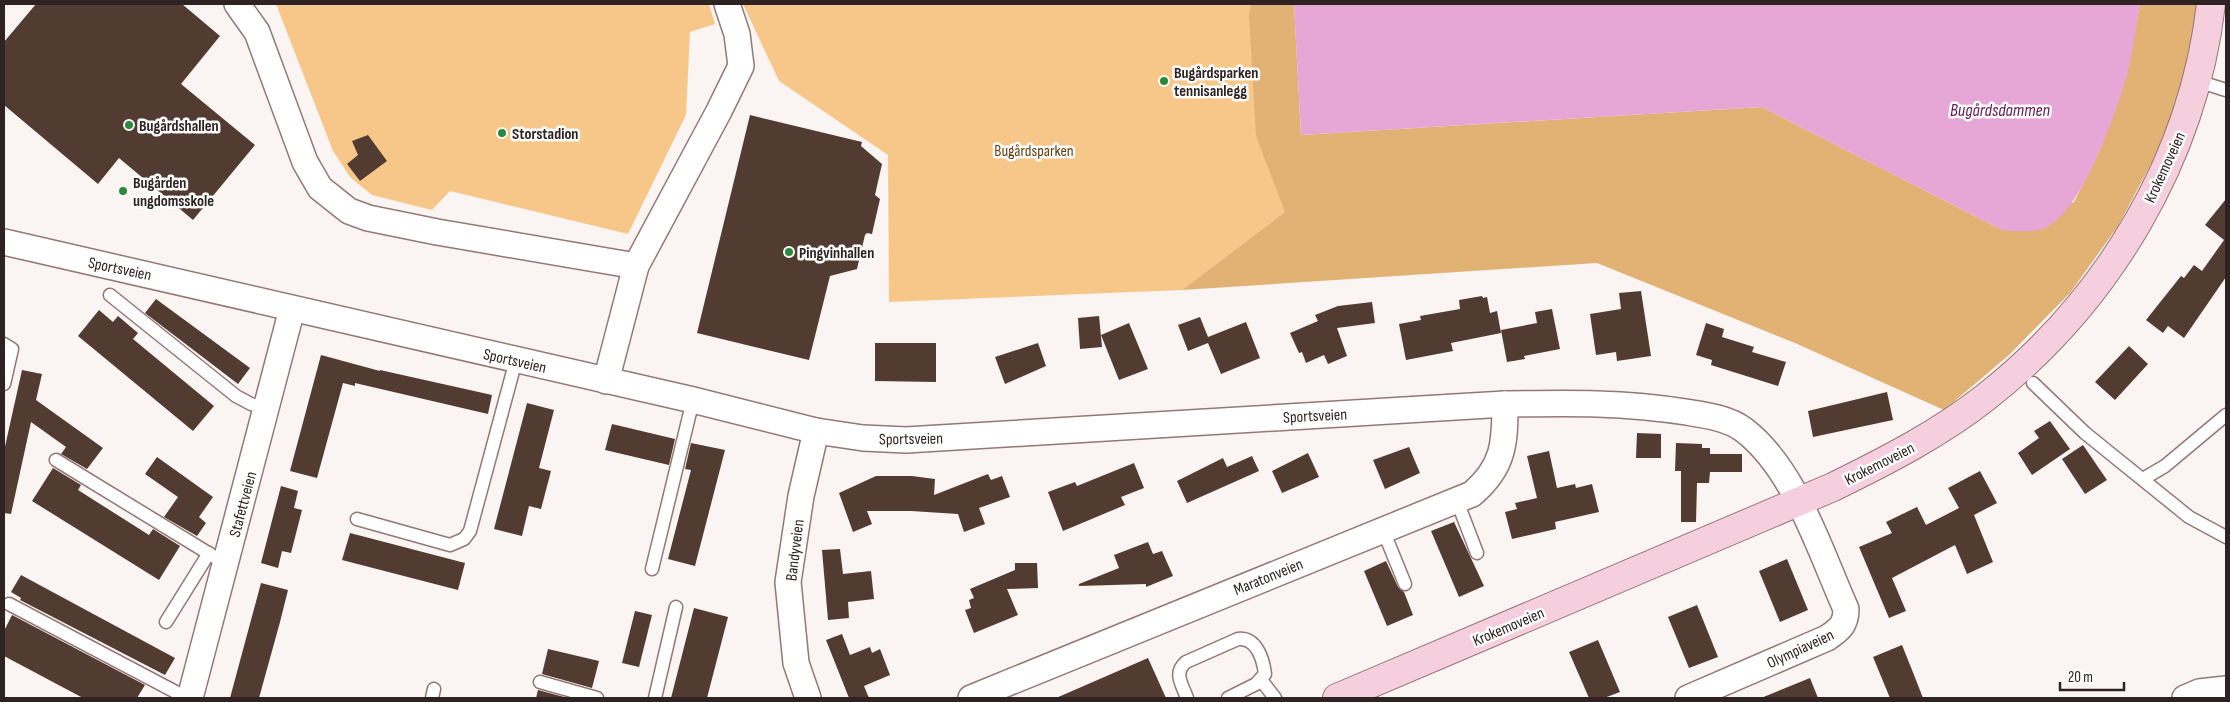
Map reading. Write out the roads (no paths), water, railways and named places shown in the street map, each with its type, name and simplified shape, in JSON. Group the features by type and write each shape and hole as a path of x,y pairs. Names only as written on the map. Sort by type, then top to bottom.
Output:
{"main road":[{"name":"Krokemoveien","path":"1337,698 1798,502 1881,464 1936,432 1984,398 2046,344 2106,270 2148,205 2178,140 2197,81 2211,4"}],"street":[{"path":"237,4 257,32 305,162 320,188 349,211 368,218 437,232 636,266"},
{"path":"606,381 636,266 741,66 737,34 727,4"},
{"name":"Sportsveien","path":"4,242 693,400 816,431 863,438 906,440 1505,404 1593,402 1648,406 1726,420 1743,429 1780,468 1798,502"},
{"name":"Stafettveien","path":"177,696 217,558 266,408 292,309"},
{"name":"Maratonveien","path":"971,698 1472,494 1485,483 1495,469 1502,453 1505,436 1505,404"},
{"name":"Bandyveien","path":"808,698 796,662 788,582 801,496 816,431"},
{"name":"Olympiaveien","path":"1688,698 1827,638 1840,629 1846,620 1846,609 1798,502"},
{"path":"2185,698 2199,692 2226,688"}],"lane":[{"path":"2197,81 2226,90"},
{"path":"110,295 236,396 250,404 266,408"},
{"path":"4,344 12,349 4,384"},
{"path":"357,520 450,545 464,539 470,531 516,360"},
{"path":"2033,383 2085,433 2189,517 2226,537"},
{"path":"652,569 693,400"},
{"path":"2143,479 2164,466 2226,415"},
{"path":"56,460 217,558 166,622"},
{"path":"1457,501 1477,553"},
{"path":"1383,530 1405,584"},
{"path":"9,604 177,696"},
{"path":"654,698 676,607"},
{"path":"1187,698 1179,677 1180,666 1238,638 1246,638 1254,643 1264,666 1264,674 1261,680 1228,698"},
{"path":"1261,680 1274,698"},
{"path":"540,682 597,698"}],"water":[{"name":"Bugårdsdammen","path":"1294,4 2140,4 2131,57 2122,92 2106,135 2085,181 2073,201 2060,217 2047,227 2036,231 2024,232 2002,230 1762,107 1301,135"}],"place":[{"name":"Bugårdsparken tennisanlegg","path":"1164,81"},
{"name":"Bugårdshallen","path":"129,125"},
{"name":"Storstadion","path":"502,133"},
{"name":"Bugården ungdomsskole","path":"123,191"},
{"name":"Pingvinhallen","path":"789,252"}],"park label":[{"name":"Bugårdsparken","path":"1034,150"}]}
